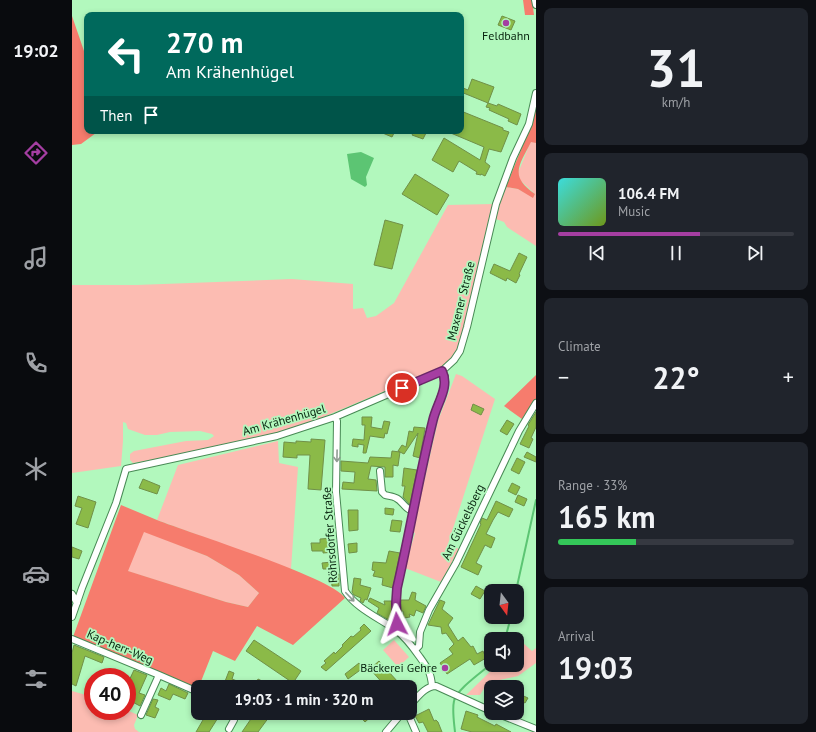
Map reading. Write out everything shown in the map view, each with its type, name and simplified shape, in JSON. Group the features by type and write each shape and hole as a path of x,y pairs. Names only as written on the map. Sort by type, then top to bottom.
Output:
{"street":[{"path":"535,0 536,5"},
{"name":"Maxener Straße","path":"442,371 454,360 460,351 496,204 513,158 529,124 536,93"},
{"path":"397,631 397,588 433,418 445,385 445,377 442,371"},
{"name":"Am Krähenhügel","path":"77,603 116,503 126,469 277,436 335,417 442,371"},
{"name":"Am Gückelsberg","path":"414,650 419,646 420,632 429,610 465,546 519,431 536,403"},
{"name":"Röhrsdorfer Straße","path":"335,417 337,421 336,492 345,591 349,597 370,614 397,631 430,671 432,686"},
{"path":"380,471 382,492 385,495 396,497 404,506 413,511"},
{"path":"72,594 77,603 72,617"},
{"name":"Kap-herr-Weg","path":"72,639 191,689"},
{"name":"Kap-herr-Weg","path":"141,715 159,675"},
{"path":"417,698 426,689 436,686 484,708"},
{"path":"229,729 234,720"},
{"path":"386,732 396,720"},
{"path":"411,720 416,732"},
{"path":"514,720 536,729"}],"shaded area":[{"path":"523,0 532,0 534,15 525,15"},
{"path":"72,16 84,51 84,134 95,134 81,144 72,145"},
{"path":"536,104 536,143 531,142 520,164 519,170 519,176 522,182 535,194 533,198 518,189 506,187 531,125"},
{"path":"531,141 536,143 536,246 507,227 504,222 496,219 499,205 506,187 518,189 533,197 535,194 520,180 518,173"},
{"path":"361,152 374,158 366,177 367,185 365,187 351,179 347,154"},
{"path":"493,204 464,329 456,351 449,361 442,367 304,425 276,433 179,455 133,463 130,460 130,454 134,451 186,441 208,440 214,436 212,434 200,431 145,435 128,429 126,423 123,422 121,466 72,473 72,285 137,285 292,279 353,284 353,309 363,308 367,318 376,316 394,303 448,205"},
{"path":"456,374 462,376 495,399 448,544 459,549 441,582 405,568 415,533 412,532 438,421"},
{"path":"536,375 536,400 533,402 522,419 504,406"},
{"path":"278,441 279,463 298,467 291,569 157,520 178,465"},
{"path":"121,505 315,579 335,589 345,598 293,645 257,626 235,661 213,651 202,680 191,680 191,686 73,637","holes":["144,532 207,556 239,575 259,593 248,607 226,602 128,571"]},
{"path":"144,531 207,556 239,575 259,593 248,607 226,602 127,571"},
{"path":"394,640 409,657 398,667 383,650"},
{"path":"524,644 532,651 536,648 536,663 524,672"},
{"path":"490,672 524,672 518,676 500,680 484,680 484,688 480,695 466,695"},
{"path":"72,691 84,694 84,720 136,720 134,725 135,729 139,732 72,732"}],"building":[{"path":"502,16 515,21 511,30 498,25"},
{"path":"472,79 494,87 488,103 464,93 464,88 468,90"},
{"path":"488,103 497,106 498,104 521,114 517,125 508,121 509,119 489,110 490,108 486,107"},
{"path":"464,112 503,128 503,130 509,132 501,152 489,149 485,162 490,166 485,176 476,174 477,172 459,161 453,172 432,160 444,138 480,160 484,147 453,134 464,134"},
{"path":"385,134 394,134 392,137"},
{"path":"412,134 426,134 423,139"},
{"path":"415,174 449,195 437,215 402,194"},
{"path":"385,220 403,225 392,269 374,265"},
{"path":"519,253 527,257 516,283 507,278 506,281 490,273 494,264 510,271"},
{"path":"473,404 484,409 481,415 471,410"},
{"path":"536,412 536,427 531,438 533,439 529,448 520,444 529,426 528,425"},
{"path":"362,417 372,417 371,427 382,429 384,421 390,422 387,434 385,433 384,438 370,436 366,453 363,453 364,445 358,444 358,447 352,446 353,439 364,440 365,425 362,425"},
{"path":"507,420 514,424 507,435 500,431"},
{"path":"414,427 425,428 420,458 413,456 418,433 404,454 398,451 402,445 406,447 409,431 413,432"},
{"path":"311,439 325,440 321,490 308,489 310,455 297,455 297,458 283,457 284,442 311,442"},
{"path":"392,451 400,452 398,466 393,465 393,477 385,477 385,467 371,466 368,479 376,480 377,491 342,489 343,482 354,483 355,472 341,471 341,461 368,463 370,457 391,458"},
{"path":"527,452 536,457 536,462 524,457"},
{"path":"517,458 525,462 519,474 511,470"},
{"path":"404,468 417,470 410,505 403,497 405,486 402,486"},
{"path":"143,479 160,486 157,494 139,488"},
{"path":"512,483 520,487 516,495 508,491"},
{"path":"518,495 527,499 524,506 515,502"},
{"path":"78,496 96,502 88,528 76,524 82,508 75,506"},
{"path":"496,501 513,509 509,517 498,512 493,520 486,534 495,538 491,548 485,545 476,563 482,566 478,575 461,567 481,524 482,518 487,520"},
{"path":"385,508 394,509 393,515 385,514"},
{"path":"348,510 358,510 358,530 349,531"},
{"path":"392,520 402,521 400,532 390,531"},
{"path":"333,538 335,552 323,553 323,551 312,551 311,543 320,543 320,539"},
{"path":"357,543 357,552 349,553 348,544"},
{"path":"72,547 82,551 79,559 72,557"},
{"path":"389,551 400,553 393,588 382,585 383,578 373,576 375,571 372,570 373,562 386,563"},
{"path":"332,562 333,569 323,569 322,563"},
{"path":"339,574 339,586 332,586 331,575"},
{"path":"354,578 361,579 360,585 371,588 367,600 365,599 363,603 360,601 361,598 354,595 352,592"},
{"path":"476,586 484,590 480,599 471,594"},
{"path":"412,592 416,593 415,600 426,606 423,613 416,610 414,616 409,614 410,617 404,618 403,611 401,611 401,600 409,600"},
{"path":"370,598 385,605 384,601 392,601 392,620 389,620 377,613 379,608 368,601"},
{"path":"440,600 445,602 442,609 453,618 448,625 458,641 463,637 471,647 473,646 477,654 483,651 484,659 474,665 470,659 447,674 440,663 453,654 449,649 454,644 446,633 442,634 441,627 428,625"},
{"path":"364,624 371,631 326,671 321,667 326,663 324,661 334,652 335,654 351,636 353,637 361,630 360,628"},
{"path":"254,640 301,671 295,680 289,680 246,651"},
{"path":"74,645 104,657 102,663 85,656 76,686 72,684 72,653"},
{"path":"379,661 396,680 380,680 370,669"},
{"path":"359,663 363,668 348,679 345,674"},
{"path":"136,671 147,675 139,693 145,695 140,706 136,704"},
{"path":"229,671 234,673 232,679 234,680 226,680"},
{"path":"169,684 188,693 185,699 173,694 170,700 158,695 161,688 166,691"},
{"path":"524,696 528,698 524,702"},
{"path":"153,699 158,700 155,707 159,709 155,718 146,715"},
{"path":"429,709 434,721 436,720 438,722 442,732 428,732 423,722 419,723 417,715"},
{"path":"466,711 478,715 477,717 495,726 496,724 511,732 472,732 461,729"},
{"path":"203,720 217,720 209,732 196,732"},
{"path":"250,720 267,720 258,732 242,732"}],"waterway":[{"path":"518,584 536,500"},
{"path":"507,632 509,624"},
{"path":"455,732 453,716 454,701 459,692 484,670"}],"place":[{"name":"Feldbahn","path":"506,23"},
{"name":"Bäckerei Gehre","path":"445,668"}],"route":[{"path":"397,624 397,588 433,418 445,385 445,377 442,371 402,388"}]}
